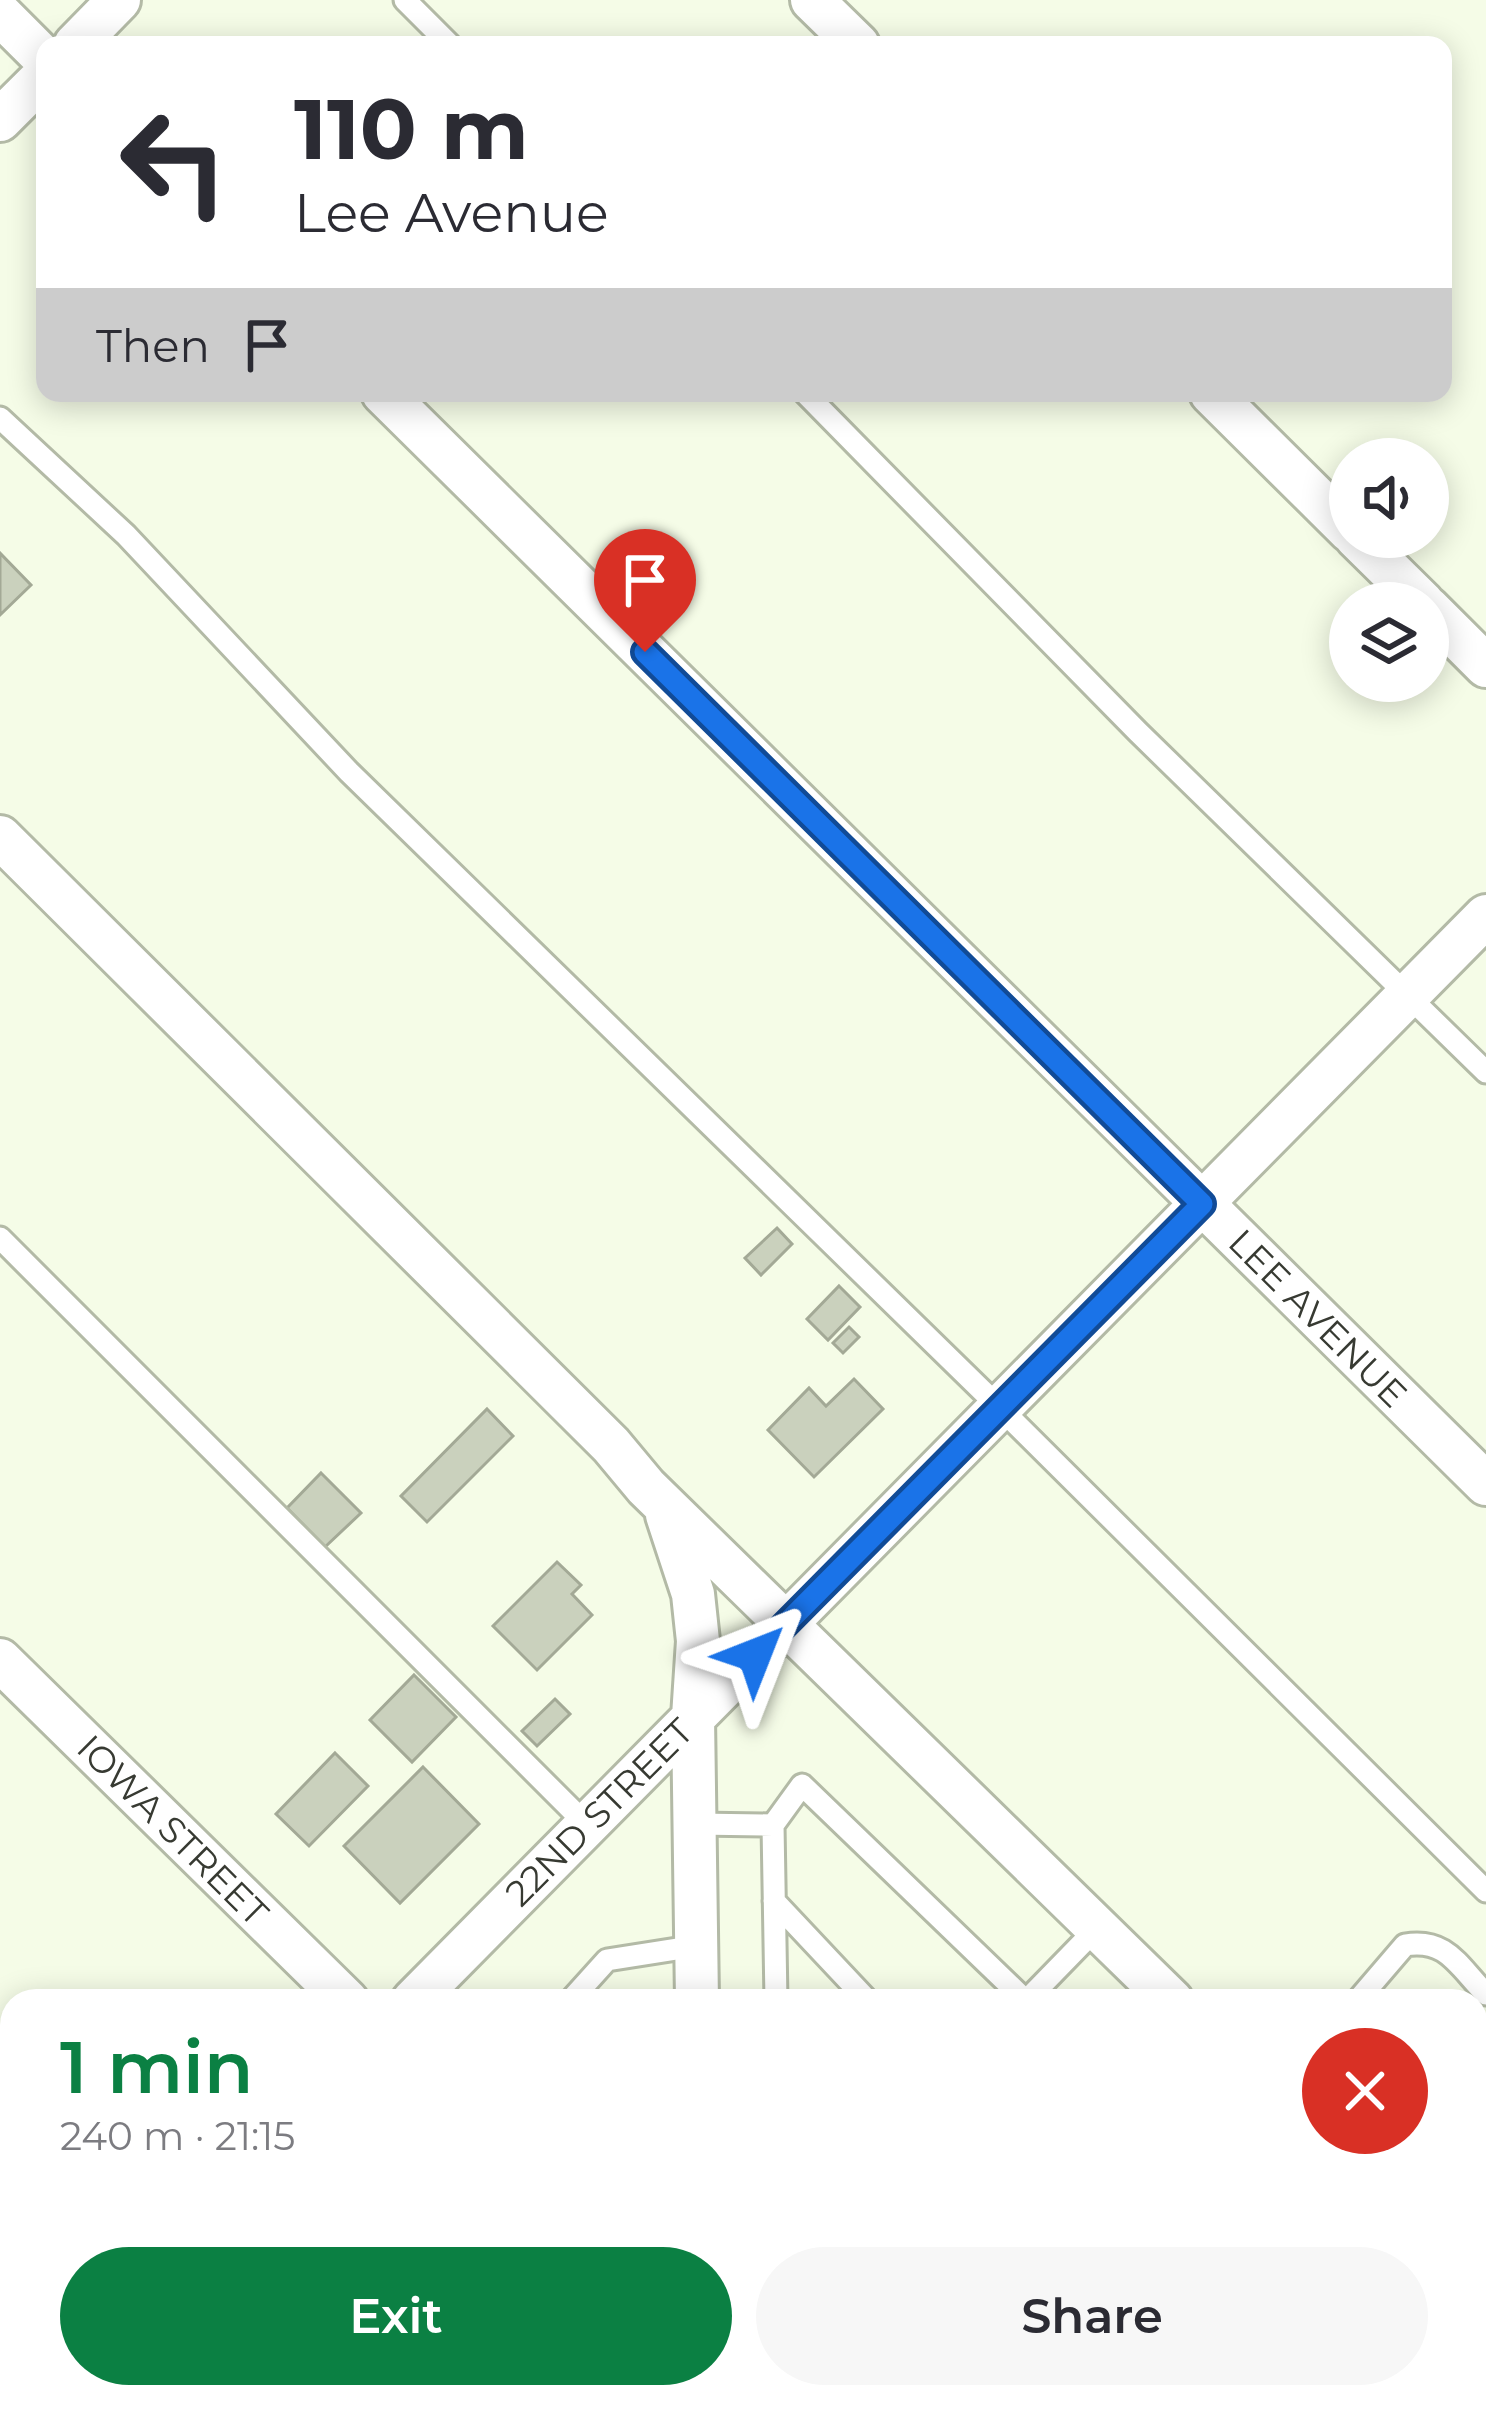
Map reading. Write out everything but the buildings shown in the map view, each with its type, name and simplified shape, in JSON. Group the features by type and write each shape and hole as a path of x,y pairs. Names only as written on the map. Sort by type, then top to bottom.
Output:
{"street":[{"path":"84,36 119,0"},
{"path":"812,0 849,36"},
{"path":"0,14 36,50"},
{"path":"0,120 36,84"},
{"name":"LEE AVENUE","path":"391,402 1486,1484"},
{"path":"1220,402 1329,510"},
{"path":"1377,558 1401,582"},
{"path":"1449,630 1486,666"},
{"path":"0,837 611,1445 662,1502 1160,1989"},
{"name":"22ND STREET","path":"424,1989 1486,916"},
{"path":"662,1502 686,1566 696,1613 697,1989"},
{"name":"IOWA STREET","path":"0,1660 335,1989"}],"lane":[{"path":"405,0 441,36"},
{"path":"814,402 1138,733 1486,1072"},
{"path":"0,418 126,535 349,772 1486,1891"},
{"path":"0,1238 586,1825"},
{"path":"776,1989 773,1826 802,1784 1014,1989"},
{"path":"696,1825 773,1826"},
{"path":"774,1901 857,1989"},
{"path":"1038,1989 1097,1928"},
{"path":"1367,1989 1405,1945 1425,1942 1438,1945 1481,1989"},
{"path":"581,1989 607,1960 696,1946"}],"route":[{"path":"645,652 1202,1204 755,1655"}]}
